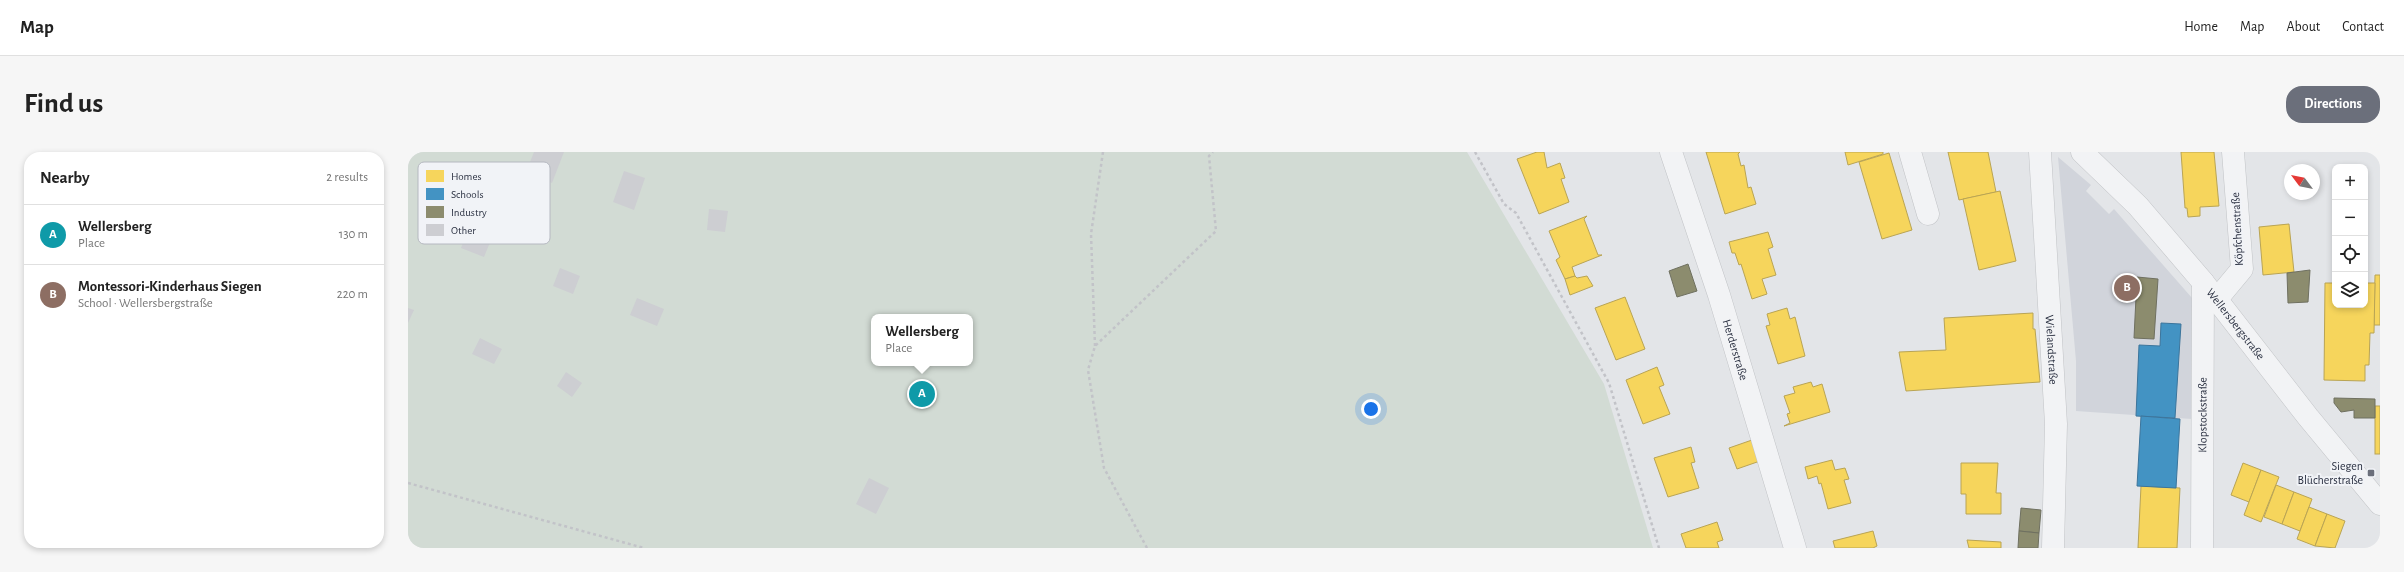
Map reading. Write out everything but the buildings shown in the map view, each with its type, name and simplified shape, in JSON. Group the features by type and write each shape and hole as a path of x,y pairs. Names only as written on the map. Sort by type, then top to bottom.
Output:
{"street":[{"name":"Herderstraße","path":"1671,152 1719,295 1795,548"},
{"path":"1910,152 1928,214"},
{"name":"Wielandstraße","path":"2040,152 2056,424 2053,548"},
{"name":"Wellersbergstraße","path":"2082,152 2138,206 2203,282 2308,417 2380,504"},
{"name":"Köpfchenstraße","path":"2217,299 2242,269 2233,152"},
{"name":"Klopstockstraße","path":"2202,548 2203,282"}],"path":[{"path":"1103,152 1091,234 1095,346 1088,370 1104,468 1147,548"},
{"path":"1095,346 1216,231 1209,156 1213,152"},
{"path":"1475,152 1504,204 1516,213 1609,383 1659,548"},
{"path":"408,483 644,548"}],"shaded area":[{"path":"408,152 1467,152 1604,384 1653,548 408,548"},
{"path":"2058,157 2091,185 2086,191 2109,214 2114,209 2192,298 2192,419 2076,411 2076,361"}],"place":[{"name":"Montessori-Kinderhaus Siegen","path":"2127,288"},
{"name":"Wellersberg","path":"922,394"},
{"name":"Siegen Blücherstraße","path":"2371,473"}]}
